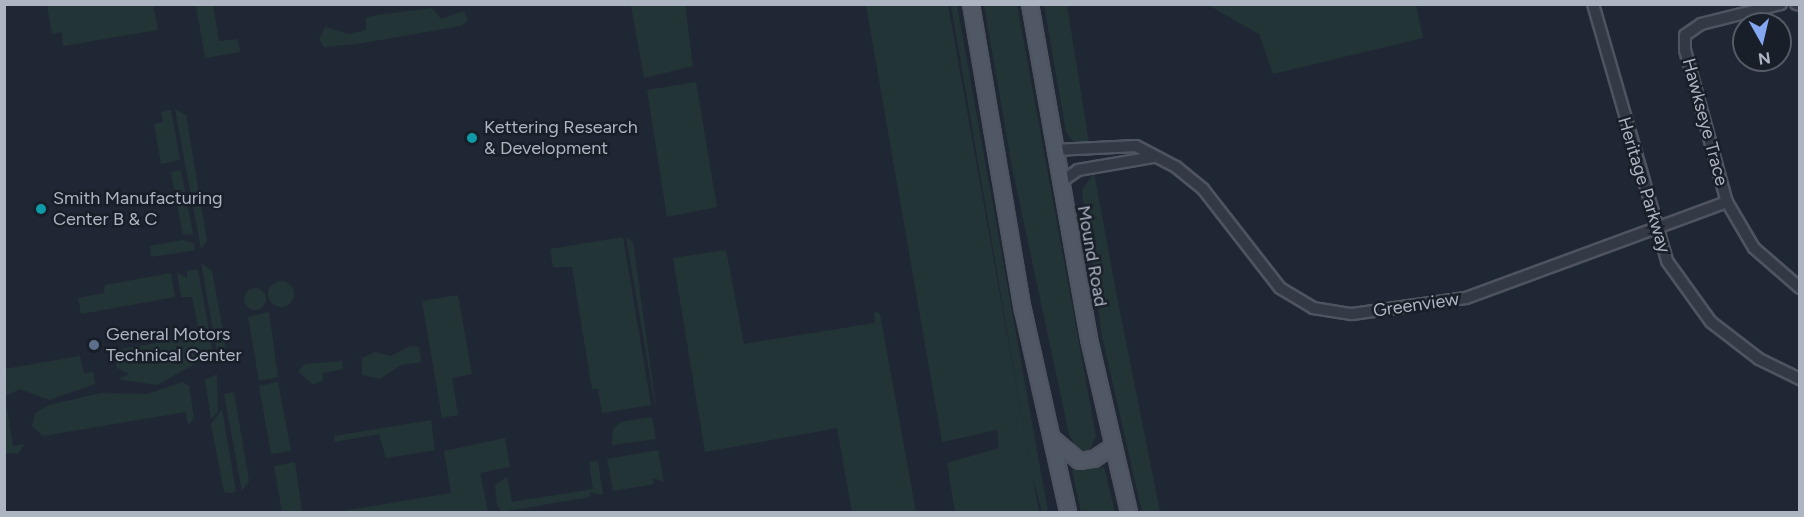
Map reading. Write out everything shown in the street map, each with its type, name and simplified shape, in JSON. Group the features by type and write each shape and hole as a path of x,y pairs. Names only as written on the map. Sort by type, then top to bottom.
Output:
{"main road":[{"path":"971,4 1049,434 1068,513"},
{"name":"Mound Road","path":"1030,4 1055,150 1112,447 1129,513"},
{"path":"1049,434 1065,454 1079,461 1094,459 1112,447"}],"street":[{"name":"Heritage Parkway","path":"1593,4 1654,229 1667,261 1711,322 1759,359 1800,379"},
{"name":"Hawkseye Trace","path":"1727,202 1685,35 1701,24 1756,8 1781,4"},
{"name":"Greenview","path":"1055,150 1129,146 1194,179 1280,288 1313,308 1352,314 1466,298 1727,202"},
{"path":"1061,182 1078,170 1153,157"},
{"path":"1727,202 1754,248 1800,288"}],"shaded area":[{"path":"47,5 153,5 158,30 63,46 62,32 52,34"},
{"path":"196,5 213,5 219,41 238,39 240,52 205,58"},
{"path":"631,5 685,5 693,66 644,78"},
{"path":"866,5 948,5 1039,512 955,512 947,463 999,448 997,430 942,442"},
{"path":"951,5 957,5 1048,512 1042,512 1032,475"},
{"path":"984,5 1017,5 1096,436 1089,452 1077,449 1069,434 1012,167"},
{"path":"1044,5 1067,5 1089,143 1074,143 1066,132"},
{"path":"1208,5 1416,5 1423,38 1273,74 1259,34"},
{"path":"432,8 441,19 464,11 468,20 461,26 357,44 324,47 319,39 325,27 349,34 366,30 366,18"},
{"path":"696,82 717,207 667,217 647,90"},
{"path":"175,109 186,115 207,241 201,249"},
{"path":"171,110 180,160 161,164 154,124 163,122 161,112"},
{"path":"181,170 193,234 183,235 171,172"},
{"path":"1094,173 1160,512 1142,512 1102,336 1082,190"},
{"path":"623,237 651,405 602,413 598,389 592,389 572,267 553,267 550,249"},
{"path":"626,237 633,242 656,406 655,405"},
{"path":"183,240 194,243 195,250 151,257 150,246"},
{"path":"726,250 744,344 875,323 874,311 880,314 916,512 852,512 837,428 705,452 673,258"},
{"path":"201,263 212,271 226,348 218,357"},
{"path":"198,269 213,354 157,385 118,379 130,374 117,368 114,350 200,336 192,297 181,297 177,272 187,278 187,271"},
{"path":"171,273 175,297 81,314 78,298 104,293 105,285"},
{"path":"281,281 290,285 294,294 290,303 281,307 272,303 268,294 272,285"},
{"path":"255,288 263,291 266,299 263,307 255,310 247,307 244,299 247,291"},
{"path":"458,295 472,374 452,378 458,415 442,418 422,301"},
{"path":"269,312 278,377 259,381 248,317"},
{"path":"411,346 419,347 421,362 401,365 380,379 362,375 362,358 375,352 391,356"},
{"path":"80,356 84,373 93,372 95,384 49,400 20,389 5,396 13,446 25,444 18,454 6,453 4,450 5,369"},
{"path":"342,361 343,369 323,373 323,380 313,385 298,371 305,364"},
{"path":"217,374 218,412 211,419 205,380"},
{"path":"183,382 189,386 194,418 188,425 186,412 43,436 32,426 35,413 49,405 101,393 147,394"},
{"path":"278,382 291,451 271,454 259,386"},
{"path":"234,392 249,481 242,491 224,394"},
{"path":"222,409 236,492 230,493 224,492 211,424"},
{"path":"652,417 656,439 612,445 613,429 621,422"},
{"path":"431,420 435,450 386,458 379,434 335,442 334,436"},
{"path":"505,438 510,467 480,473 488,512 337,512 451,493 444,451"},
{"path":"658,450 664,482 653,478 654,484 613,491 607,459"},
{"path":"598,461 603,495 590,492 590,497 501,512 497,505 495,485 507,477 512,502 593,489 589,462"},
{"path":"295,462 302,512 282,512 274,466"},
{"path":"1104,467 1115,512 1081,512 1072,470"}],"place":[{"name":"Kettering Research & Development","path":"472,138"},
{"name":"Smith Manufacturing Center B & C","path":"41,209"},
{"name":"General Motors Technical Center","path":"94,345"}]}
